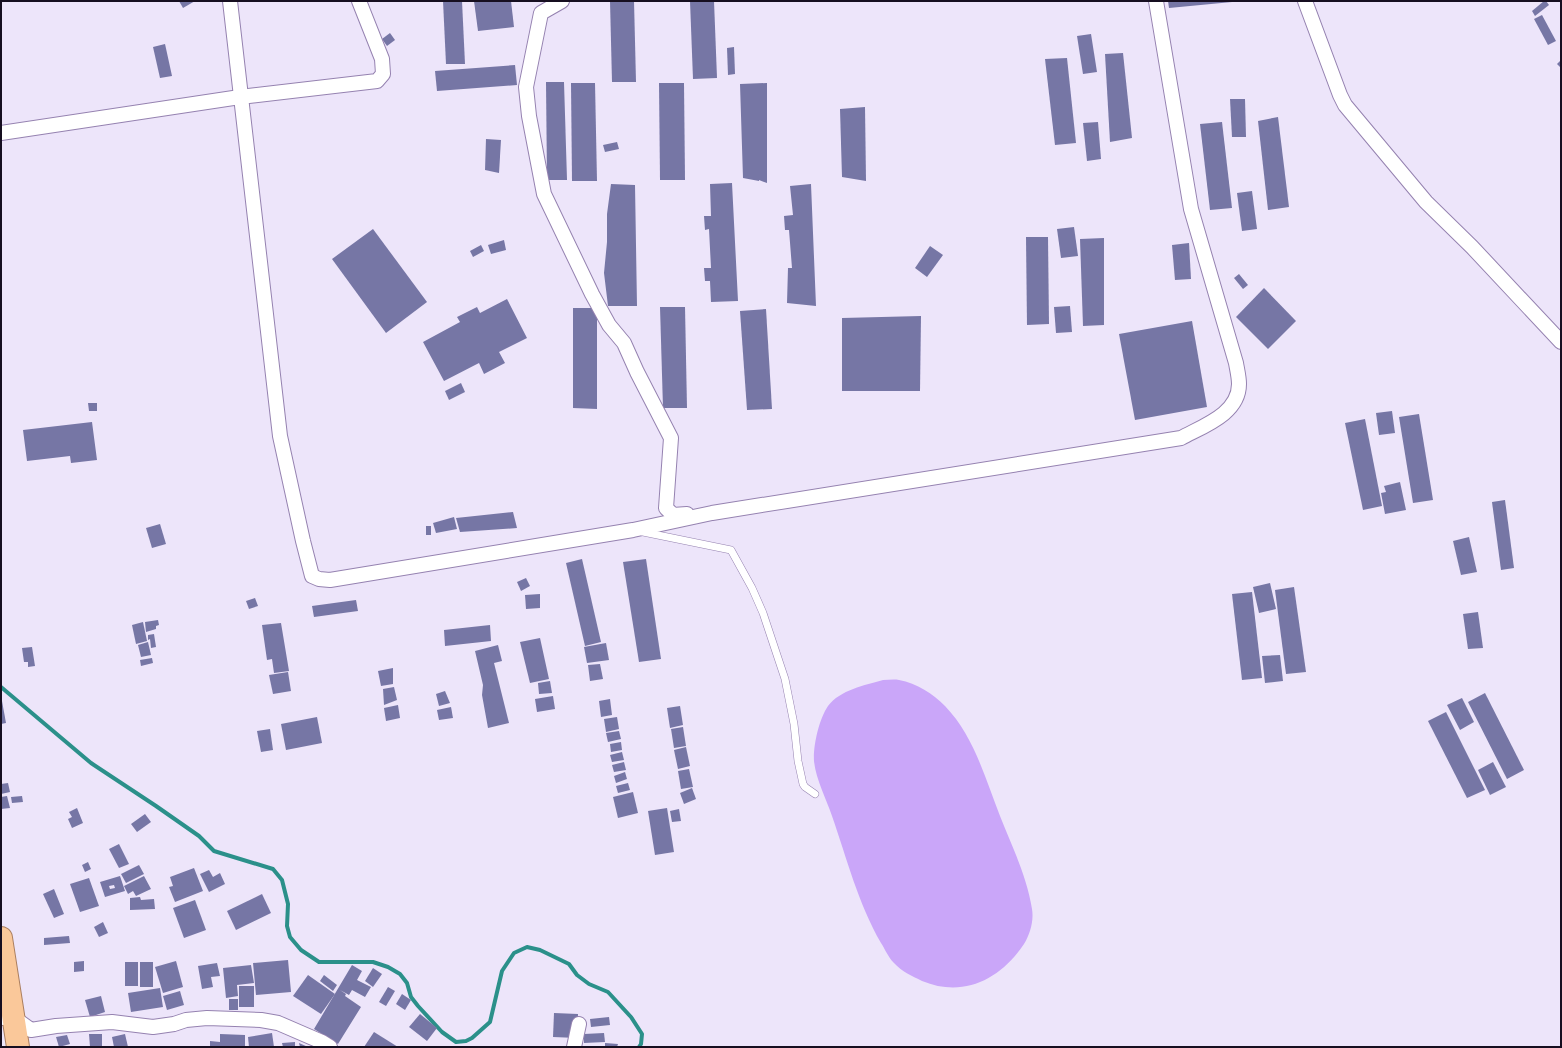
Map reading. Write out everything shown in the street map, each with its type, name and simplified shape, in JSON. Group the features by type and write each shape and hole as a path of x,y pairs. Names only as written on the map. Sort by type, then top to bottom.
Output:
{"highway":[{"path":"1,938 7,1017 18,1047"}],"street":[{"path":"230,1 280,436 312,576 319,579 330,580 633,530 712,513 1181,438 1217,419 1231,408 1238,394 1239,384 1237,370 1191,209 1156,1"},
{"path":"1,133 240,97 377,81 383,74 382,59 358,1"},
{"path":"562,1 541,13 526,87 529,116 544,194 592,294 609,326 624,343 637,372 671,438 666,508 673,515 712,513"},
{"path":"1305,1 1340,95 1346,105 1426,202 1472,247 1561,342"},
{"path":"7,1017 31,1030 56,1026 112,1022 153,1027 174,1024 186,1020 207,1018 261,1020 278,1023 330,1047"},
{"path":"574,1047 579,1024"}],"lane":[{"path":"633,530 731,550 752,588 763,613 785,679 794,724 798,761 803,784 815,794"}],"shaded area":[{"path":"883,680 906,681 930,693 945,706 964,730 984,772 1027,885 1030,897 1032,923 1024,944 1004,967 992,976 966,986 937,986 922,981 900,968 888,956 866,912 815,768 814,748 817,733 828,706 833,700 846,692"}],"building":[{"path":"179,1 195,1 183,8"},
{"path":"443,1 462,1 465,64 446,64"},
{"path":"474,1 511,1 514,27 478,31"},
{"path":"610,1 634,1 636,82 612,82"},
{"path":"690,1 714,1 717,78 693,79"},
{"path":"1168,1 1232,1 1232,2 1169,8"},
{"path":"1546,1 1549,5 1535,16 1532,11"},
{"path":"1542,15 1556,41 1548,45 1534,19"},
{"path":"390,33 395,40 387,46 382,39"},
{"path":"1091,34 1097,72 1083,74 1077,36"},
{"path":"165,44 172,76 160,78 153,47"},
{"path":"734,47 735,74 728,75 727,48"},
{"path":"1123,53 1132,138 1110,142 1105,54"},
{"path":"1067,58 1076,143 1055,145 1045,59"},
{"path":"1561,60 1561,68 1557,64"},
{"path":"515,65 517,85 437,91 435,71"},
{"path":"546,82 564,82 567,180 547,180"},
{"path":"571,83 595,83 597,181 572,181"},
{"path":"659,83 684,83 685,180 660,180"},
{"path":"767,83 767,183 759,180 743,178 740,84"},
{"path":"1230,99 1245,99 1246,137 1232,137"},
{"path":"865,107 866,181 842,177 840,109"},
{"path":"1278,117 1289,207 1268,210 1258,121"},
{"path":"1098,122 1101,159 1087,161 1083,123"},
{"path":"1222,122 1232,208 1210,210 1200,124"},
{"path":"486,139 501,140 499,173 485,170"},
{"path":"617,142 619,149 605,152 603,145"},
{"path":"732,183 738,301 711,302 710,281 705,281 704,268 711,268 709,229 705,230 704,216 711,216 710,184"},
{"path":"611,184 635,185 637,306 608,306 604,273 607,242 607,214"},
{"path":"811,184 816,306 787,303 788,268 792,268 789,230 785,230 784,216 793,215 790,186"},
{"path":"1252,191 1257,229 1242,231 1237,193"},
{"path":"1074,227 1078,256 1061,258 1057,229"},
{"path":"373,229 427,302 386,333 332,259"},
{"path":"1026,237 1048,237 1049,324 1027,325"},
{"path":"1104,238 1104,325 1083,326 1080,239"},
{"path":"504,240 506,250 491,254 488,245"},
{"path":"1189,243 1191,279 1175,280 1172,245"},
{"path":"481,245 484,251 473,257 470,251"},
{"path":"930,246 943,255 927,277 915,268"},
{"path":"1239,274 1248,285 1243,289 1234,278"},
{"path":"1264,288 1296,321 1268,349 1236,317"},
{"path":"507,299 527,338 499,352 505,363 484,374 479,363 444,381 423,342 460,322 457,317 477,307 480,313"},
{"path":"1070,306 1072,332 1056,333 1054,307"},
{"path":"660,307 685,307 687,408 663,408"},
{"path":"573,308 597,308 597,409 573,408"},
{"path":"766,309 772,409 747,410 740,311"},
{"path":"921,316 920,391 842,391 842,318"},
{"path":"1192,321 1207,407 1135,420 1119,334"},
{"path":"461,383 465,392 449,400 445,391"},
{"path":"88,403 97,403 97,411 89,411"},
{"path":"1392,411 1395,433 1379,435 1376,413"},
{"path":"1419,414 1433,500 1413,503 1399,417"},
{"path":"1365,419 1382,506 1363,510 1345,423"},
{"path":"92,422 97,460 71,463 70,456 27,461 23,430"},
{"path":"1400,482 1406,510 1385,514 1381,493 1386,492 1384,486"},
{"path":"1505,500 1514,568 1501,570 1492,502"},
{"path":"513,512 517,528 460,532 456,518"},
{"path":"454,517 457,529 436,533 433,523"},
{"path":"160,524 166,544 152,548 146,528"},
{"path":"426,526 431,526 431,535 426,535"},
{"path":"1469,537 1477,572 1461,575 1453,541"},
{"path":"582,559 601,642 585,646 566,563"},
{"path":"646,559 661,659 639,662 623,562"},
{"path":"526,578 530,586 521,591 517,582"},
{"path":"1270,583 1276,609 1259,613 1253,587"},
{"path":"1294,587 1306,672 1286,674 1275,590"},
{"path":"1252,592 1262,678 1242,680 1232,594"},
{"path":"540,594 540,608 526,609 525,595"},
{"path":"255,598 258,606 249,609 246,601"},
{"path":"356,600 358,611 314,617 312,606"},
{"path":"1478,612 1483,648 1468,649 1463,614"},
{"path":"158,620 159,625 156,626 156,629 146,632 145,622"},
{"path":"143,622 147,641 136,644 132,625"},
{"path":"281,623 289,671 274,673 272,659 267,660 262,625"},
{"path":"490,625 491,641 445,646 444,630"},
{"path":"154,634 156,647 151,648 148,635"},
{"path":"540,638 549,679 530,683 520,642"},
{"path":"148,642 151,655 141,657 138,645"},
{"path":"606,643 609,660 587,663 584,647"},
{"path":"498,645 502,661 494,663 509,723 488,728 482,695 483,685 475,651"},
{"path":"32,647 35,666 28,667 28,662 24,662 22,648"},
{"path":"1280,655 1283,681 1265,683 1262,656"},
{"path":"152,658 153,663 141,666 140,660"},
{"path":"600,664 603,679 590,681 588,665"},
{"path":"393,668 393,684 381,686 378,671"},
{"path":"288,672 291,691 273,694 269,675"},
{"path":"550,681 552,693 539,694 538,683"},
{"path":"394,687 397,700 384,705 383,689"},
{"path":"445,691 450,703 439,706 436,694"},
{"path":"1485,693 1524,770 1507,779 1468,702"},
{"path":"553,696 555,709 537,712 535,699"},
{"path":"1462,698 1474,722 1460,730 1447,705"},
{"path":"610,699 612,715 601,717 599,701"},
{"path":"2,701 6,723 1,724 1,702"},
{"path":"398,705 400,718 386,721 384,708"},
{"path":"680,706 683,725 670,728 667,708"},
{"path":"451,707 453,718 439,720 437,710"},
{"path":"1446,712 1485,790 1467,798 1428,721"},
{"path":"317,717 322,743 286,750 281,724"},
{"path":"617,717 619,729 606,732 604,719"},
{"path":"683,727 686,746 674,748 671,729"},
{"path":"270,729 273,750 261,752 257,731"},
{"path":"619,731 621,739 608,742 606,733"},
{"path":"621,742 622,750 611,752 610,744"},
{"path":"686,747 690,766 678,769 674,750"},
{"path":"622,752 624,760 612,762 610,755"},
{"path":"624,762 626,770 614,772 612,765"},
{"path":"1493,762 1506,787 1490,795 1478,770"},
{"path":"689,769 693,787 681,789 678,771"},
{"path":"625,772 627,779 616,783 614,776"},
{"path":"8,783 10,792 1,794 1,784"},
{"path":"628,783 630,790 618,793 616,786"},
{"path":"692,788 696,799 684,804 680,793"},
{"path":"633,792 638,813 618,818 613,797"},
{"path":"7,796 10,808 1,809 1,797"},
{"path":"22,796 23,802 12,803 11,797"},
{"path":"77,808 83,823 72,828 68,819 72,817 69,812"},
{"path":"667,808 674,852 655,855 648,811"},
{"path":"679,809 681,821 672,822 670,811"},
{"path":"145,814 151,822 137,832 131,824"},
{"path":"119,844 129,864 119,868 109,849"},
{"path":"88,862 91,869 85,872 82,865"},
{"path":"139,865 144,874 126,883 121,874"},
{"path":"194,868 203,891 175,902 169,887 173,886 170,877"},
{"path":"209,870 213,877 220,873 225,884 209,892 200,874"},
{"path":"120,876 125,891 105,897 100,882","holes":["114,885 115,888 110,889 109,886"]},
{"path":"144,876 151,889 136,896 133,891 128,894 124,886"},
{"path":"89,878 99,906 80,912 70,884"},
{"path":"54,889 64,914 54,918 43,894"},
{"path":"262,894 271,913 236,930 227,911"},
{"path":"140,897 141,900 154,899 155,909 130,910 130,898"},
{"path":"195,900 206,930 184,938 173,908"},
{"path":"103,922 108,933 99,937 94,927"},
{"path":"69,936 70,943 44,945 44,938"},
{"path":"288,960 291,992 256,995 253,963"},
{"path":"84,961 84,971 74,972 74,962"},
{"path":"176,961 183,987 163,993 155,967"},
{"path":"125,962 138,962 138,986 125,986"},
{"path":"140,962 153,962 153,987 140,987"},
{"path":"217,963 220,976 211,977 213,987 202,989 198,966"},
{"path":"251,965 254,983 237,985 238,996 226,998 223,968"},
{"path":"352,965 362,971 357,980 371,987 365,997 352,990 349,995 340,990 346,994 345,996 361,1007 338,1044 314,1029"},
{"path":"373,968 382,974 373,987 365,981"},
{"path":"308,975 335,994 321,1014 293,996"},
{"path":"324,975 337,985 333,991 320,981"},
{"path":"239,986 254,986 254,1007 239,1007"},
{"path":"388,987 395,991 386,1006 379,1002"},
{"path":"160,988 163,1007 131,1012 128,993"},
{"path":"180,991 184,1005 167,1010 163,996"},
{"path":"402,994 411,1000 405,1010 396,1004"},
{"path":"101,996 105,1012 90,1017 85,1000"},
{"path":"229,999 238,999 238,1010 229,1010"},
{"path":"554,1013 578,1014 577,1038 553,1037"},
{"path":"420,1014 437,1028 427,1041 409,1027"},
{"path":"609,1017 610,1025 591,1027 590,1019"},
{"path":"374,1032 398,1047 364,1047"},
{"path":"272,1033 274,1047 249,1047 248,1037"},
{"path":"604,1033 605,1042 584,1043 584,1034"},
{"path":"89,1034 102,1034 102,1047 90,1047"},
{"path":"125,1034 128,1047 114,1047 112,1037"},
{"path":"220,1034 245,1035 245,1047 210,1047 210,1041 220,1042"},
{"path":"67,1035 70,1044 59,1047 56,1037"},
{"path":"295,1042 295,1047 283,1047 282,1043"},
{"path":"299,1043 308,1047 300,1047"},
{"path":"605,1043 618,1044 617,1047 605,1047"}],"waterway":[{"path":"1,687 91,763 199,836 214,851 273,869 282,880 288,904 287,926 290,937 301,950 319,962 373,962 388,967 400,974 407,983 411,997 418,1006 442,1032 456,1042 466,1041 472,1038 490,1022 502,971 514,953 527,947 540,950 569,964 577,975 589,984 608,992 631,1017 642,1034 641,1044 639,1047"}]}
